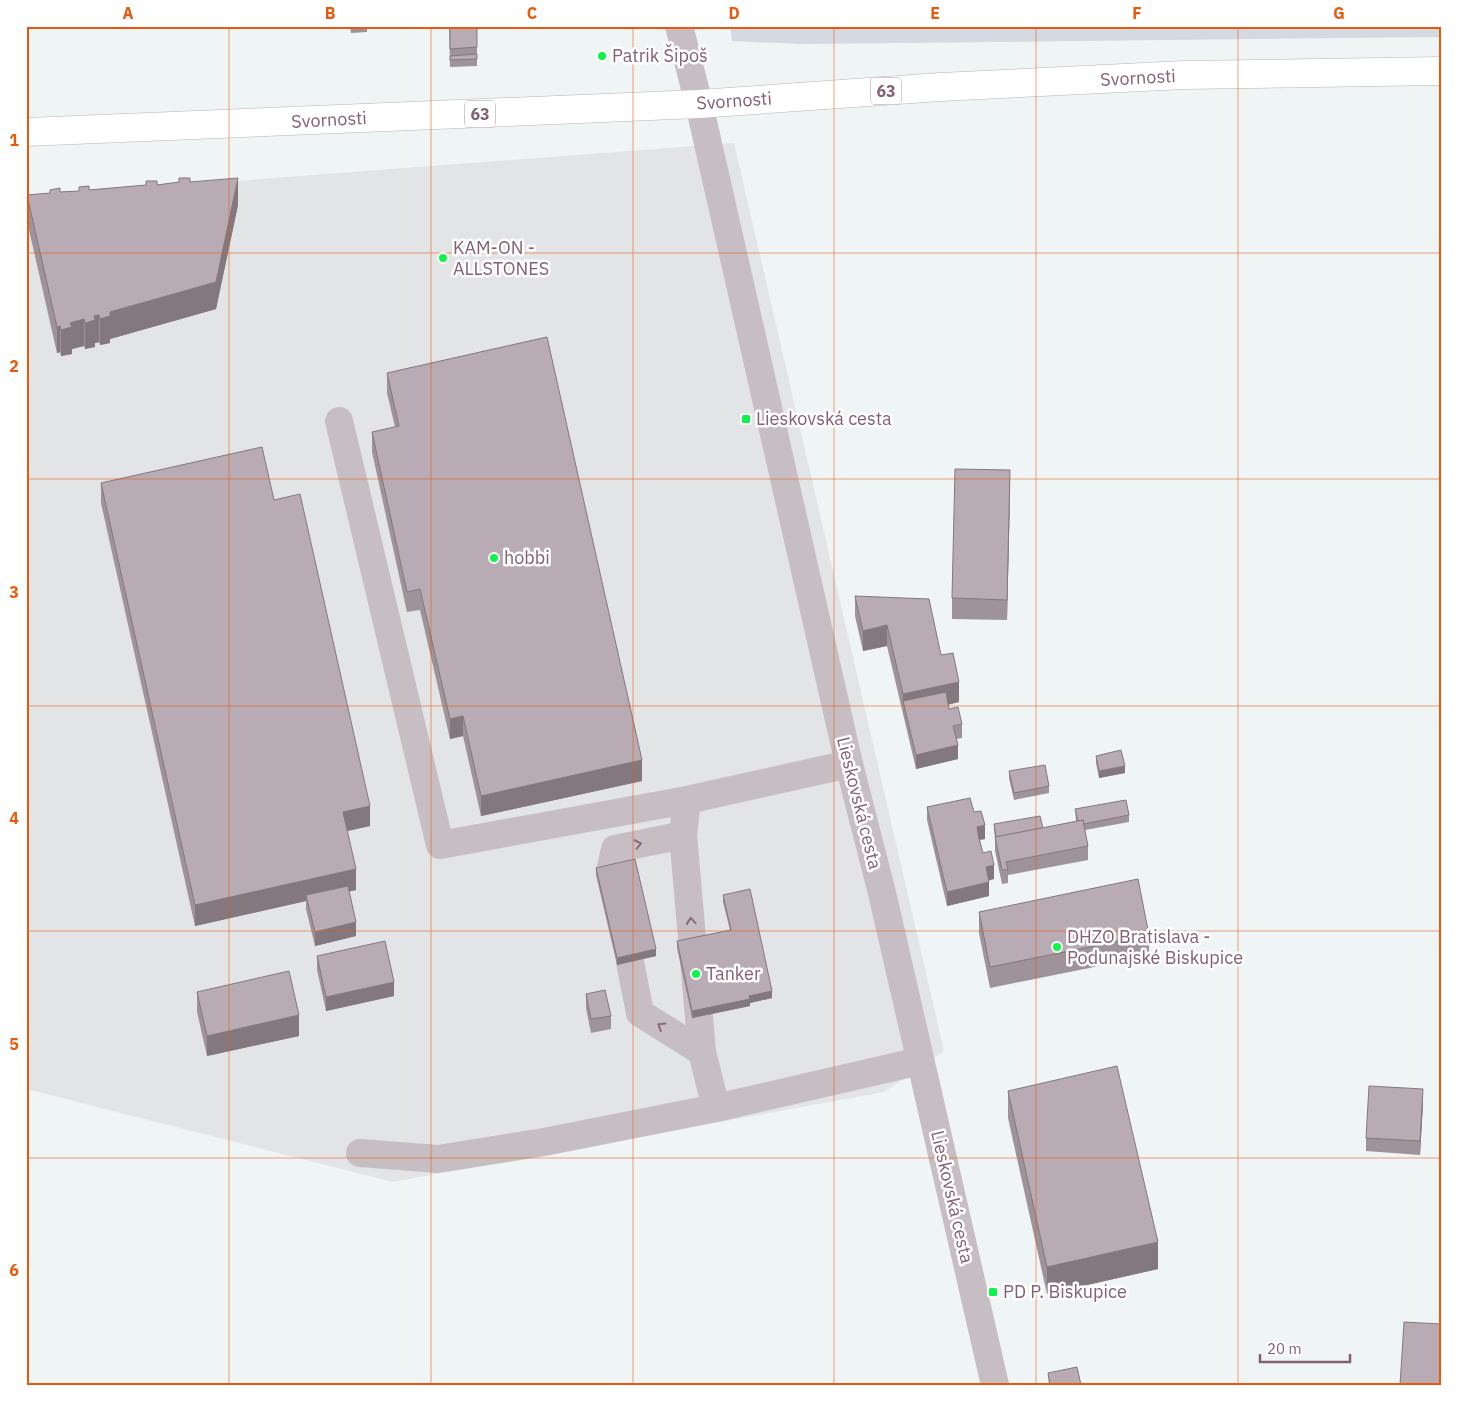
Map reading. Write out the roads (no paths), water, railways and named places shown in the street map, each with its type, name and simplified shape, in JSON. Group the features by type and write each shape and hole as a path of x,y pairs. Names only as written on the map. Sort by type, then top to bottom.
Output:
{"main road":[{"name":"Svornosti","path":"26,132 699,104 940,87 1184,75 1441,71"}],"street":[{"name":"Lieskovská cesta","path":"679,26 699,104 849,764 882,893 995,1385"},
{"path":"339,421 440,845 687,800 849,764"},
{"path":"687,800 683,835 702,1052 716,1108"},
{"path":"610,872 614,849 683,835"},
{"path":"630,962 640,1013 702,1052"},
{"path":"360,1153 438,1159 544,1142 716,1108 920,1061"}],"place":[{"name":"Patrik Šipoš","path":"602,56"},
{"name":"KAM-ON - ALLSTONES","path":"443,258"},
{"name":"Lieskovská cesta","path":"746,419"},
{"name":"hobbi","path":"494,558"},
{"name":"DHZO Bratislava - Podunajské Biskupice","path":"1057,947"},
{"name":"Tanker","path":"696,974"},
{"name":"PD P. Biskupice","path":"993,1292"}]}
